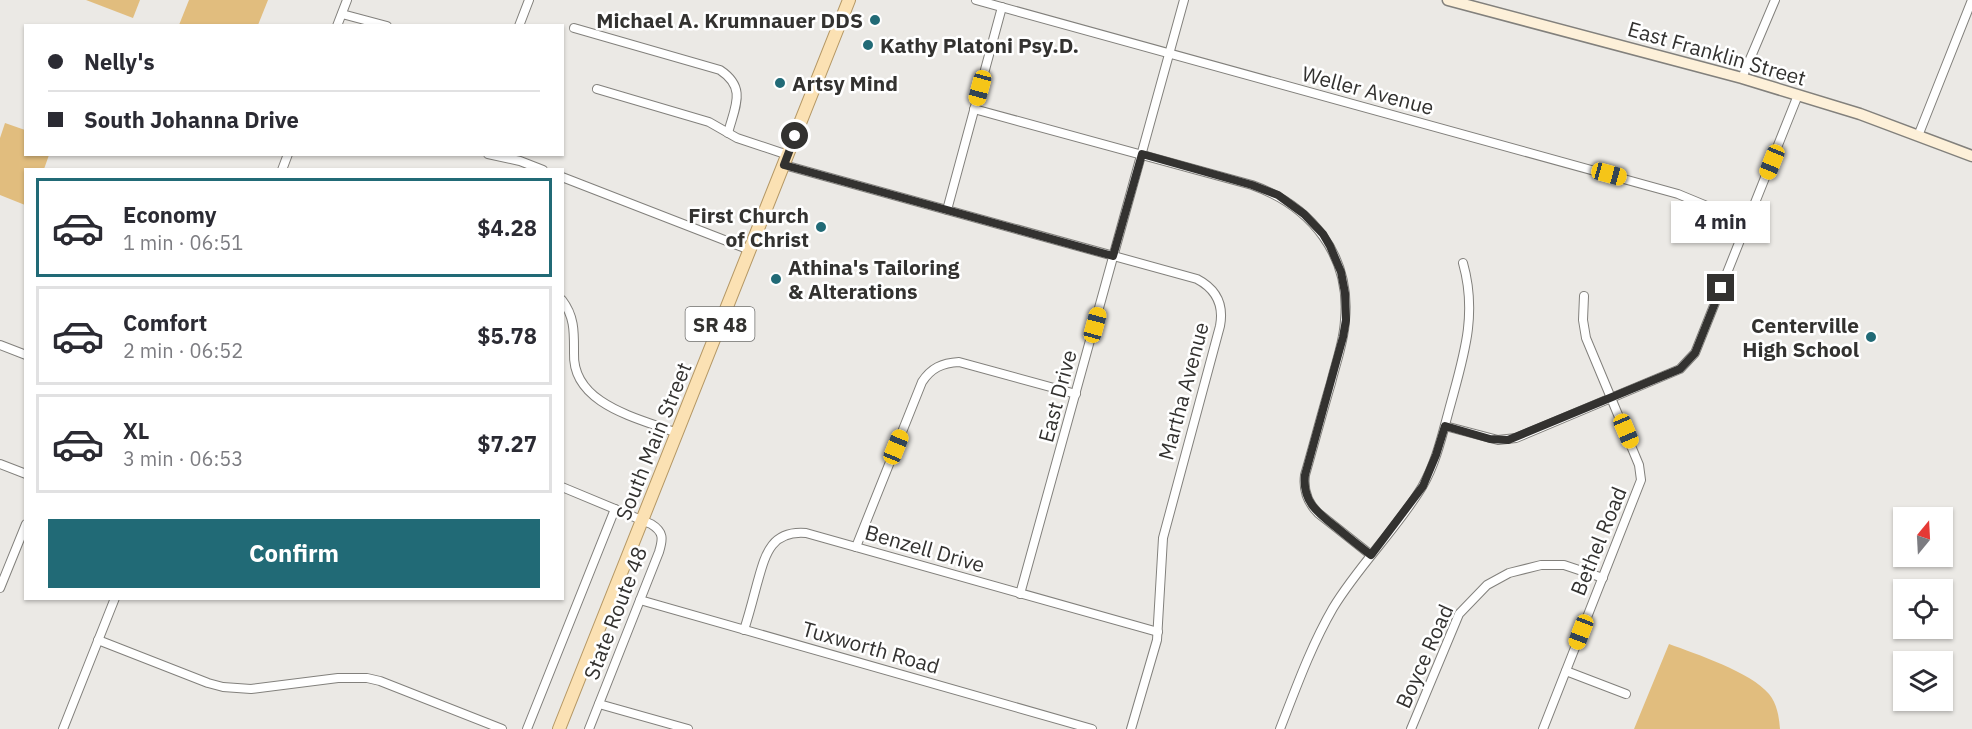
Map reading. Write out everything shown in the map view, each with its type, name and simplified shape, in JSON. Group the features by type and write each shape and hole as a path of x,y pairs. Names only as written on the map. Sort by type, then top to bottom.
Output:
{"main road":[{"name":"South Main Street","path":"559,729 849,0"}],"street":[{"path":"339,24 347,0"},
{"path":"520,24 529,0"},
{"name":"Weller Avenue","path":"976,0 1678,194 1748,223"},
{"name":"East Drive","path":"1020,594 1184,0"},
{"name":"East Franklin Street","path":"1448,0 1742,78 1860,114 1972,156"},
{"path":"1742,78 1775,0"},
{"path":"1918,136 1970,11 1972,0"},
{"path":"947,210 1002,8"},
{"path":"342,14 380,24"},
{"path":"574,28 720,70 732,78 738,95 728,133"},
{"name":"Martha Avenue","path":"597,89 709,122 786,160 947,210 1197,279 1216,294 1222,311 1220,326 1163,538 1158,632 1131,729"},
{"path":"1445,426 1490,439 1508,440 1680,369 1695,353 1798,95"},
{"path":"975,109 1252,185 1278,195 1309,219 1330,246 1341,272 1345,293 1346,320 1304,484 1308,500 1313,508 1371,555"},
{"path":"495,156 539,168"},
{"path":"564,178 750,250"},
{"path":"1280,729 1323,627 1343,592 1423,486 1436,455 1467,346 1468,288 1463,263"},
{"name":"Bethel Road","path":"1543,729 1641,480 1640,465 1586,338 1584,296"},
{"path":"564,304 574,324 575,367 588,392 605,404 677,434"},
{"path":"0,345 24,354"},
{"path":"856,547 922,382 934,368 959,362 1076,394"},
{"path":"0,464 24,473"},
{"name":"State Route 48","path":"564,488 657,527 661,531 663,540 589,729"},
{"name":"South Main Street","path":"527,729 615,509"},
{"path":"1,585 24,529"},
{"name":"Benzell Drive","path":"744,630 767,552 777,540 791,533 807,533 1158,632"},
{"name":"Boyce Road","path":"1411,729 1459,614 1487,585 1509,573 1541,565 1564,565 1603,578"},
{"path":"63,729 114,600"},
{"name":"Tuxworth Road","path":"640,600 1092,729"},
{"path":"98,640 223,687 251,689 338,678 368,678 502,729"},
{"path":"1566,671 1626,694"},
{"path":"599,704 688,729"}],"shaded area":[{"path":"86,0 140,0 133,18"},
{"path":"189,0 268,0 258,24 179,24"},
{"path":"5,123 24,130 24,156 49,156 44,168 24,168 24,205 0,195 0,138"},
{"path":"1669,644 1722,664 1761,686 1774,702 1780,729 1634,729"}],"place":[{"name":"Michael A. Krumnauer DDS","path":"875,20"},
{"name":"Kathy Platoni Psy.D.","path":"868,45"},
{"name":"Artsy Mind","path":"780,83"},
{"name":"First Church of Christ","path":"821,227"},
{"name":"Athina's Tailoring & Alterations","path":"776,279"},
{"name":"Centerville High School","path":"1871,337"}],"route":[{"path":"795,136 784,165 1113,256 1142,154 1252,185 1278,195 1290,203 1314,224 1330,246 1341,272 1346,307 1343,337 1305,475 1305,493 1318,513 1371,555 1423,486 1445,426 1490,439 1508,440 1680,369 1695,353 1721,288"}]}
